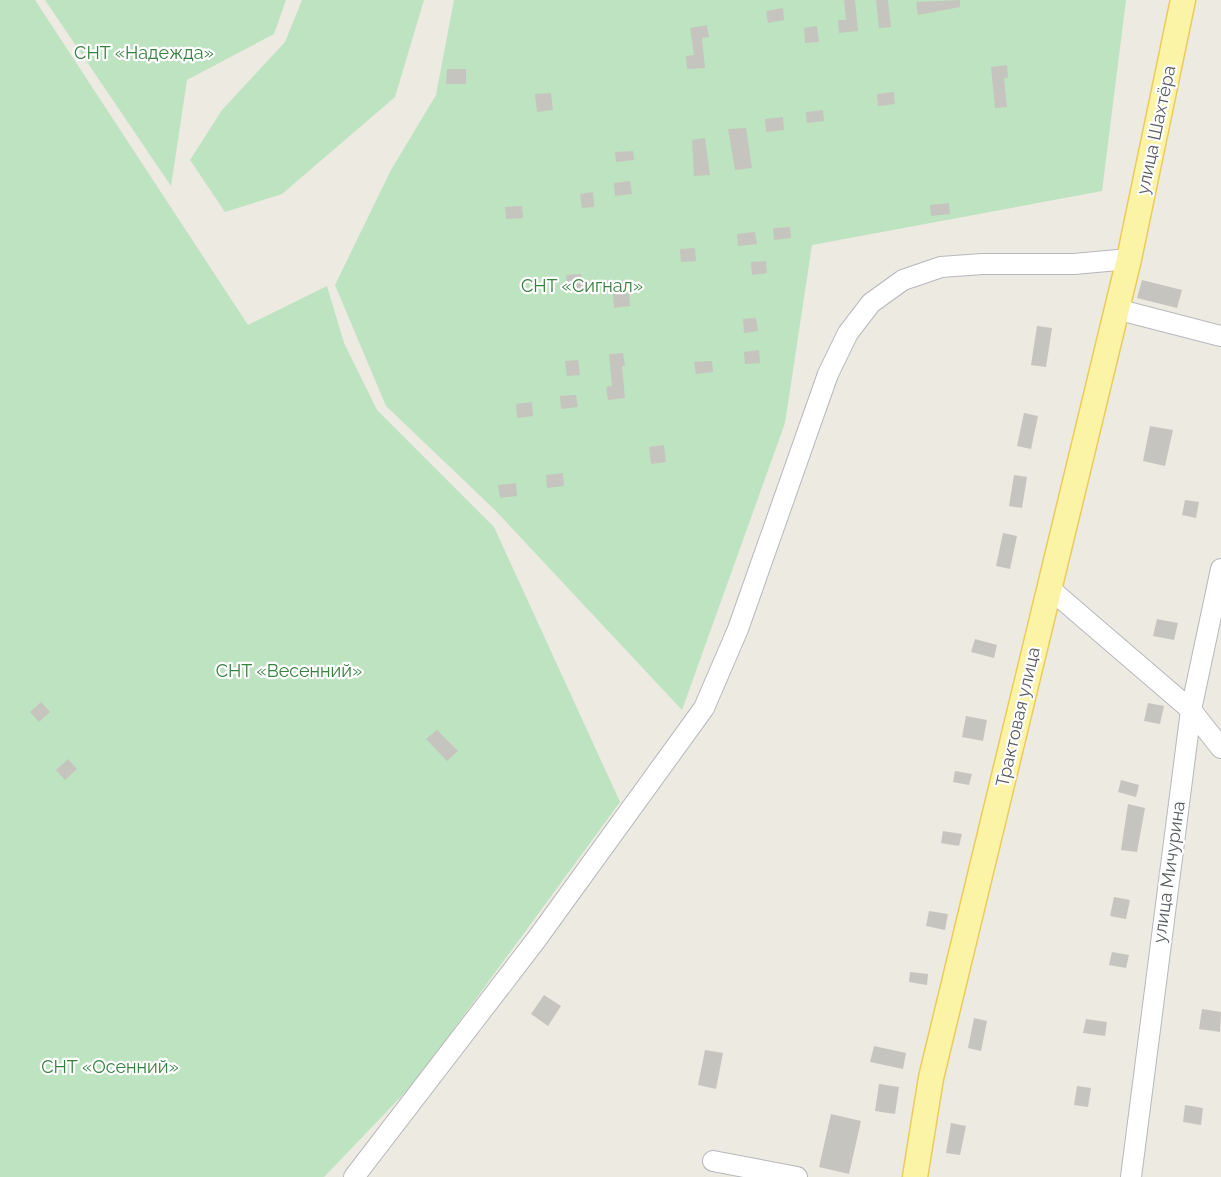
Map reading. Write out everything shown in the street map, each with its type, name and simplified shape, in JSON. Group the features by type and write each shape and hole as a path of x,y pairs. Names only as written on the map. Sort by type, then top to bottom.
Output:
{"main road":[{"name":"улица Шахтёра","path":"1129,260 1183,0"},
{"name":"Трактовая улица","path":"915,1177 931,1078 1129,260"}],"street":[{"path":"354,1177 536,940 704,708 738,629 828,374 848,333 871,303 903,280 941,267 982,264 1074,264 1129,260"},
{"path":"1116,309 1221,336"},
{"name":"улица Мичурина","path":"1131,1177 1191,710 1221,569"},
{"path":"1049,588 1191,710 1221,748"},
{"path":"713,1161 797,1177"}],"green space":[{"name":"СНТ «Весенний»","path":"0,0 35,0 248,325 327,286 344,343 377,410 494,527 620,802 415,1082 324,1177 0,1177"},
{"name":"СНТ «Надежда»","path":"45,0 286,0 274,34 187,80 171,186"},
{"path":"302,0 424,0 395,97 282,194 225,212 190,160 222,110 285,42"},
{"name":"СНТ «Сигнал»","path":"454,0 1126,0 1102,191 812,245 785,423 682,710 495,510 386,406 335,285 391,170 436,95"}],"building":[{"path":"844,0 855,0 858,31 839,33 838,20 846,20"},
{"path":"876,0 888,0 891,27 879,28"},
{"path":"960,0 960,7 918,15 916,2"},
{"path":"783,8 784,20 768,23 766,11"},
{"path":"707,25 709,37 702,38 705,68 687,69 686,56 694,55 690,28"},
{"path":"817,26 819,42 805,43 804,28"},
{"path":"1007,65 1008,78 1004,78 1007,107 995,108 991,67"},
{"path":"447,69 466,69 466,84 446,84"},
{"path":"894,92 895,104 878,106 877,94"},
{"path":"551,93 553,110 537,112 535,94"},
{"path":"823,110 824,121 807,123 806,112"},
{"path":"783,117 784,130 766,132 765,119"},
{"path":"746,128 752,168 735,170 728,129"},
{"path":"705,138 710,175 694,176 692,140"},
{"path":"633,151 634,160 616,162 615,152"},
{"path":"630,181 632,194 615,196 614,183"},
{"path":"593,192 594,207 582,208 580,194"},
{"path":"949,203 950,214 931,216 930,205"},
{"path":"522,206 523,218 506,219 505,207"},
{"path":"790,227 791,238 774,240 773,228"},
{"path":"755,232 757,244 738,246 737,234"},
{"path":"695,248 696,261 681,262 680,249"},
{"path":"766,261 767,273 752,275 751,262"},
{"path":"581,274 583,289 568,290 566,275"},
{"path":"1142,280 1182,290 1177,308 1137,298"},
{"path":"629,293 630,306 614,308 613,294"},
{"path":"756,318 758,331 744,333 743,319"},
{"path":"1037,326 1052,328 1046,367 1031,365"},
{"path":"759,350 760,363 745,364 744,352"},
{"path":"623,353 625,398 608,400 606,387 612,386 609,354"},
{"path":"578,360 580,375 567,376 565,361"},
{"path":"712,361 713,372 696,374 694,362"},
{"path":"576,395 578,407 561,409 560,396"},
{"path":"532,402 533,416 517,418 516,404"},
{"path":"1024,413 1038,416 1031,449 1017,446"},
{"path":"1150,426 1173,430 1165,466 1143,461"},
{"path":"664,445 666,462 651,464 649,447"},
{"path":"563,473 564,486 547,488 546,475"},
{"path":"1014,475 1027,477 1022,508 1009,506"},
{"path":"516,483 517,496 500,498 498,485"},
{"path":"1185,500 1199,502 1196,518 1182,515"},
{"path":"1003,533 1017,536 1010,569 996,566"},
{"path":"1157,619 1178,623 1174,640 1153,636"},
{"path":"975,639 997,645 994,658 971,652"},
{"path":"41,702 50,712 39,722 30,712"},
{"path":"1148,703 1164,706 1160,724 1144,721"},
{"path":"966,716 987,720 983,741 962,737"},
{"path":"437,730 458,751 447,761 426,739"},
{"path":"68,759 77,769 65,780 56,770"},
{"path":"955,771 972,774 969,785 953,782"},
{"path":"1121,780 1139,785 1136,797 1118,792"},
{"path":"1128,804 1145,808 1137,852 1121,850"},
{"path":"943,831 962,834 959,846 941,843"},
{"path":"1114,897 1130,900 1126,919 1110,916"},
{"path":"929,911 948,914 945,930 926,926"},
{"path":"1112,952 1129,955 1126,968 1109,965"},
{"path":"910,972 928,974 927,985 909,982"},
{"path":"544,995 561,1006 548,1026 531,1014"},
{"path":"1202,1009 1221,1012 1220,1032 1199,1029"},
{"path":"974,1018 987,1021 981,1051 968,1048"},
{"path":"1086,1019 1107,1022 1105,1036 1083,1033"},
{"path":"874,1046 906,1053 903,1069 870,1062"},
{"path":"705,1050 723,1053 716,1089 698,1085"},
{"path":"879,1084 899,1087 895,1114 875,1111"},
{"path":"1077,1086 1091,1088 1088,1107 1074,1105"},
{"path":"1185,1105 1203,1108 1201,1125 1183,1122"},
{"path":"831,1114 861,1121 849,1174 819,1167"},
{"path":"951,1123 966,1126 960,1155 946,1153"}],"park label":[{"name":"СНТ «Осенний»","path":"110,1067"}]}
